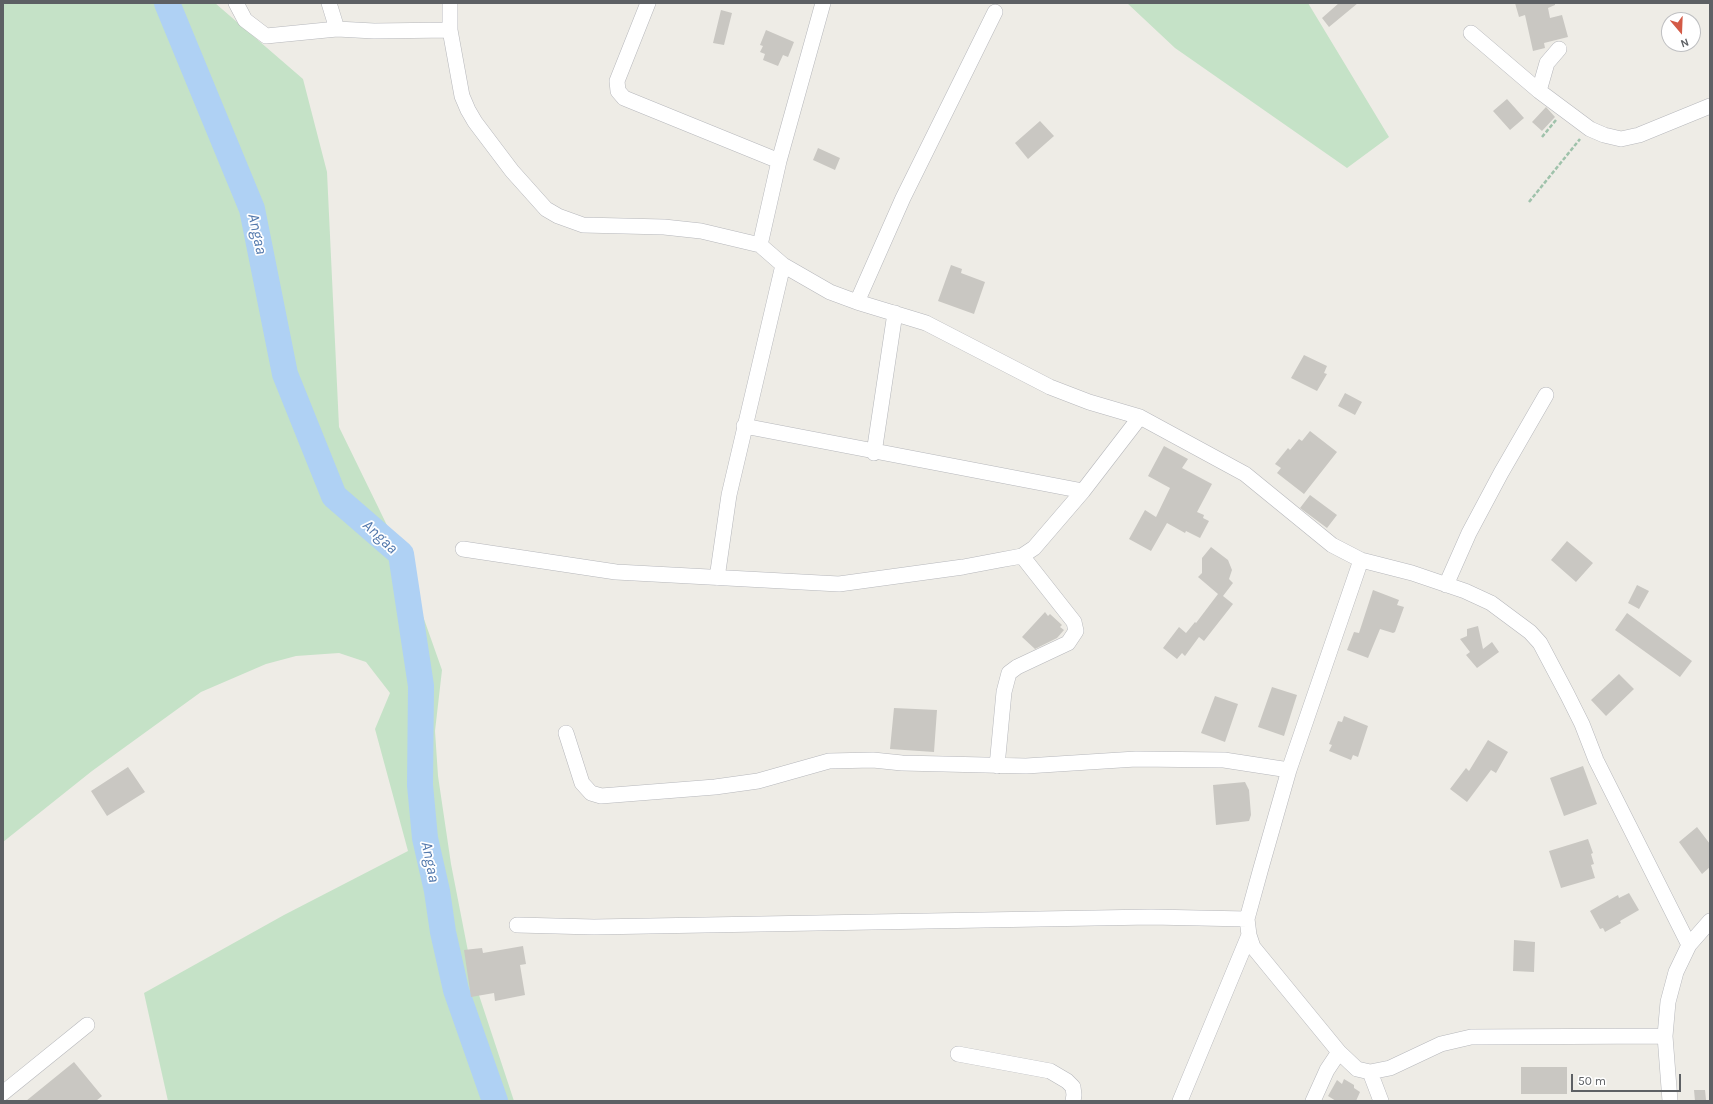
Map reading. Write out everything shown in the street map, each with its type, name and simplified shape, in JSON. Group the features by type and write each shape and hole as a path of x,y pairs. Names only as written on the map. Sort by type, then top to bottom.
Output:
{"street":[{"path":"236,3 244,20 266,36 337,29 374,31 450,30"},
{"path":"328,3 337,29"},
{"path":"450,3 450,30 462,96 468,110 492,146 546,209 563,219 583,225 664,227 702,231 760,245 783,265 830,292 856,302 926,323 1050,387 1088,402 1140,417 1245,474 1332,545 1361,560 1412,573 1491,603 1530,632 1540,643 1573,706 1596,760 1689,945"},
{"path":"648,3 617,81 618,91 624,98 779,161"},
{"path":"760,245 779,161 823,3"},
{"path":"856,302 903,198 995,12"},
{"path":"1470,33 1539,91 1590,129 1604,135 1620,138 1639,135 1710,106"},
{"path":"1539,91 1548,64 1559,49"},
{"path":"717,578 729,495 783,265"},
{"path":"874,452 895,313"},
{"path":"1446,585 1469,533 1501,473 1546,395"},
{"path":"463,549 616,572 838,584 963,567 1022,556 1034,548 1083,491 1140,417"},
{"path":"744,426 1083,491"},
{"path":"997,766 1004,692 1009,673 1017,667 1068,643 1076,631 1074,622 1022,556"},
{"path":"1361,560 1289,770 1247,919 1249,935 1253,947 1339,1052 1357,1069 1370,1072 1390,1068 1441,1044 1471,1037 1665,1036"},
{"path":"566,732 582,783 591,793 601,796 715,787 758,781 829,761 873,760 1026,766 1136,759 1224,760 1289,770"},
{"path":"518,925 594,927 1151,917 1247,919"},
{"path":"1670,1101 1665,1036 1668,1002 1676,972 1689,945 1710,921"},
{"path":"1180,1101 1249,935"},
{"path":"3,1093 87,1025"},
{"path":"1312,1101 1327,1070 1339,1052"},
{"path":"958,1054 1050,1071 1073,1087 1074,1095 1072,1101"},
{"path":"1370,1072 1381,1101"}],"path":[{"path":"1542,137 1565,109"},
{"path":"1529,202 1566,154 1590,129"}],"green space":[{"path":"3,3 215,3 303,79 327,172 339,427 401,554 442,670 435,731 438,776 451,864 473,977 514,1101 168,1101 144,993 284,915 408,851 375,729 390,693 366,662 339,653 296,656 266,664 201,692 92,771 3,842"},
{"path":"1127,3 1308,3 1389,137 1347,168 1175,48"}],"building":[{"path":"1339,3 1358,3 1329,27 1322,18"},
{"path":"1515,3 1555,3 1555,5 1548,8 1550,18 1562,15 1568,37 1544,43 1545,48 1533,51 1525,15 1519,17"},
{"path":"721,10 732,13 724,45 713,43"},
{"path":"766,30 794,42 788,57 783,55 778,66 763,60 765,54 760,52 763,46 760,45"},
{"path":"1507,99 1524,118 1510,130 1493,111"},
{"path":"1546,107 1555,117 1542,131 1532,122"},
{"path":"1040,121 1054,136 1028,159 1015,143"},
{"path":"818,148 840,158 835,170 813,160"},
{"path":"951,265 962,269 961,273 985,282 974,314 938,301"},
{"path":"1304,355 1327,366 1324,373 1327,374 1317,391 1291,378"},
{"path":"1345,393 1362,402 1355,415 1338,406"},
{"path":"1310,431 1337,452 1304,494 1277,473 1281,468 1275,464 1288,448 1290,450 1299,439 1302,441"},
{"path":"1164,446 1188,459 1182,468 1212,484 1197,512 1204,515 1203,518 1209,521 1200,538 1186,531 1185,533 1167,523 1151,551 1129,539 1145,510 1156,517 1170,488 1148,476"},
{"path":"1310,495 1337,515 1327,528 1300,508"},
{"path":"1567,541 1593,563 1576,582 1551,560"},
{"path":"1211,547 1228,560 1232,570 1229,579 1233,583 1223,596 1233,604 1204,641 1199,637 1185,656 1182,653 1177,659 1163,648 1179,627 1186,633 1195,622 1196,623 1218,594 1198,577 1202,573 1202,558"},
{"path":"1637,585 1649,591 1639,609 1628,603"},
{"path":"1373,590 1399,600 1397,605 1404,607 1395,632 1393,633 1380,629 1368,658 1347,650 1354,632 1359,633"},
{"path":"1045,612 1048,616 1050,614 1062,625 1060,627 1064,630 1057,638 1035,649 1022,637"},
{"path":"1627,613 1692,661 1680,677 1615,630"},
{"path":"1478,626 1483,649 1492,642 1499,652 1477,668 1466,655 1470,652 1460,639 1467,636 1467,629"},
{"path":"1619,674 1634,689 1606,716 1591,700"},
{"path":"1272,687 1297,695 1284,736 1258,727"},
{"path":"1215,696 1238,704 1225,742 1201,733"},
{"path":"894,708 937,710 934,752 890,749"},
{"path":"1344,716 1368,726 1358,757 1353,755 1351,760 1329,751 1332,745 1329,744 1338,721 1342,722"},
{"path":"1488,740 1508,752 1496,773 1491,770 1467,802 1450,789 1466,768 1469,771"},
{"path":"1583,766 1597,804 1564,816 1550,778"},
{"path":"128,767 145,792 107,816 91,791"},
{"path":"1245,782 1249,790 1251,815 1249,821 1216,825 1213,785"},
{"path":"1697,827 1710,844 1710,867 1702,874 1679,842"},
{"path":"1588,839 1593,853 1591,854 1594,864 1591,865 1595,878 1561,888 1549,851"},
{"path":"1629,893 1639,910 1605,932 1603,928 1600,929 1590,911 1618,895 1619,898"},
{"path":"1514,940 1535,942 1534,972 1513,971"},
{"path":"523,946 526,964 520,965 525,995 495,1001 494,993 471,997 464,950 482,948 483,953"},
{"path":"74,1062 102,1096 96,1101 26,1101"},
{"path":"1521,1067 1567,1067 1567,1094 1521,1094"},
{"path":"1344,1079 1354,1085 1354,1088 1360,1092 1356,1101 1336,1101 1328,1096 1337,1080 1342,1084"},
{"path":"1694,1090 1705,1090 1706,1100 1695,1101"}],"waterway":[{"name":"Angaa","path":"167,3 252,209 285,374 334,496 401,554 421,686 420,785 425,838 456,990 495,1101"}]}
